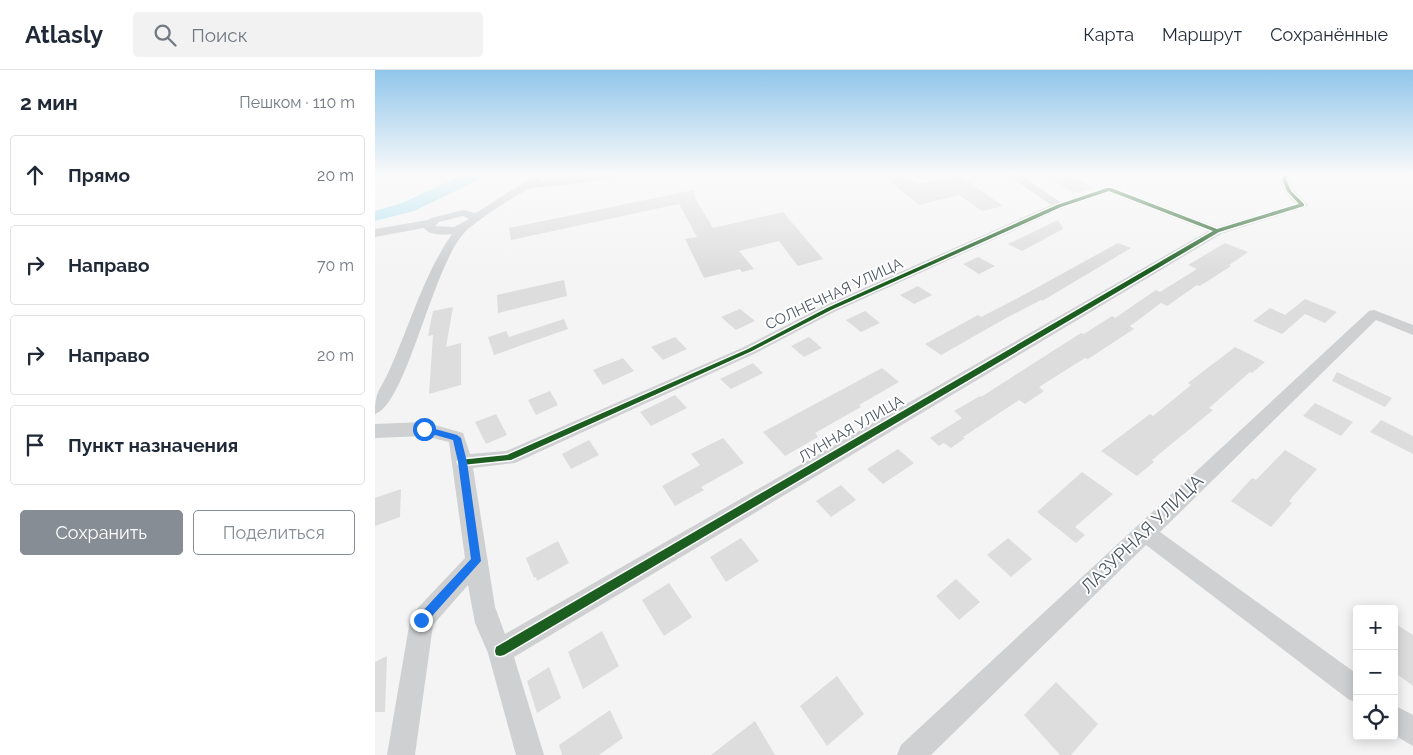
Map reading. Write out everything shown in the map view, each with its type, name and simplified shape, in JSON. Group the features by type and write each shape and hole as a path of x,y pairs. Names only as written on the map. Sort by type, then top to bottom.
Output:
{"street":[{"path":"375,408 380,403 397,372 413,327 445,252 467,219 489,207"},
{"name":"СОЛНЕЧНАЯ УЛИЦА","path":"463,462 508,458 750,350 829,310 1057,207"},
{"name":"СОЛНЕЧНАЯ УЛИЦА","path":"1155,207 1217,231"},
{"name":"ЛУННАЯ УЛИЦА","path":"500,651 1217,231 1296,207"},
{"path":"375,233 432,222 449,215 467,219"},
{"name":"ЛАЗУРНАЯ УЛИЦА","path":"911,755 1375,314 1413,330"},
{"path":"375,431 424,429 457,438 463,462 476,561 487,623 500,651 530,755"},
{"path":"1144,532 1353,687"},
{"path":"401,755 421,620 476,561"},
{"path":"1398,721 1413,732"}],"building":[{"path":"611,207 665,207 511,240 509,228"},
{"path":"681,207 700,207 713,228 783,212 823,259 798,266 779,241 739,251 754,269 742,272 740,269 704,278 685,239 697,237"},
{"path":"976,207 999,207 982,211"},
{"path":"1058,220 1063,229 1022,251 1008,244"},
{"path":"1118,243 1131,248 1042,301 1008,317 941,355 925,344 978,315 981,317 1018,298"},
{"path":"1225,243 1248,252 1229,265 1231,266 1200,286 1197,285 1167,306 1161,303 1130,326 1134,329 1088,359 1085,358 1039,387 1044,391 1025,404 1019,400 963,437 965,438 951,448 944,443 939,446 930,438 962,418 954,411 981,397 1081,333 1084,334 1112,316 1115,318 1156,290 1160,292 1197,269 1188,265"},
{"path":"978,257 995,266 979,274 963,264"},
{"path":"564,280 567,296 498,313 497,295"},
{"path":"918,286 932,295 914,304 900,295"},
{"path":"1305,299 1337,312 1325,323 1305,314 1282,334 1253,321 1270,308 1285,315"},
{"path":"453,307 446,347 461,343 461,385 429,394 433,335 428,336 433,311"},
{"path":"740,309 755,321 736,330 721,317"},
{"path":"865,311 880,323 861,332 846,320"},
{"path":"564,319 568,329 494,355 488,337 506,331 509,337"},
{"path":"675,337 687,349 663,360 651,347"},
{"path":"809,337 822,348 804,357 791,346"},
{"path":"1235,347 1265,362 1252,373 1250,372 1209,408 1213,410 1152,460 1154,462 1137,476 1101,451 1150,414 1153,416 1191,385 1188,383"},
{"path":"623,358 634,371 603,385 593,370"},
{"path":"753,363 763,373 731,389 720,379"},
{"path":"882,368 899,382 859,405 861,407 815,433 818,437 785,456 763,432"},
{"path":"1337,372 1392,398 1385,407 1332,381"},
{"path":"550,391 558,405 536,415 528,400"},
{"path":"675,395 687,408 651,426 640,412"},
{"path":"1315,403 1353,422 1341,436 1303,416"},
{"path":"496,414 507,435 486,444 475,422"},
{"path":"1381,420 1413,436 1413,454 1370,432"},
{"path":"723,438 744,463 701,487 704,490 675,506 662,486 700,465 691,454"},
{"path":"589,440 599,455 571,469 562,454"},
{"path":"898,449 914,463 883,484 867,469"},
{"path":"1285,450 1317,469 1289,501 1292,503 1271,527 1231,501 1252,478 1256,480"},
{"path":"1082,472 1113,494 1075,527 1085,535 1076,543 1037,512"},
{"path":"841,485 856,500 831,517 816,501"},
{"path":"401,489 400,517 375,526 375,498"},
{"path":"741,538 759,561 726,582 710,557"},
{"path":"1008,538 1032,559 1011,577 987,555"},
{"path":"558,541 569,563 537,581 526,558"},
{"path":"956,579 980,602 959,620 936,596"},
{"path":"669,583 692,617 664,636 642,600"},
{"path":"1398,626 1413,635 1413,686 1398,675"},
{"path":"602,631 619,666 583,689 568,652"},
{"path":"387,656 385,712 375,712 375,662"},
{"path":"549,667 561,698 537,713 527,681"},
{"path":"837,676 864,714 827,746 800,706"},
{"path":"1056,682 1098,724 1071,755 1060,755 1024,715"},
{"path":"610,710 623,738 599,755 562,755 559,745"},
{"path":"755,721 775,755 711,755"}],"waterway":[{"path":"375,216 408,207"}],"cycle path":[{"path":"462,462 508,458 750,350 829,309 1057,207"},
{"path":"1155,207 1217,231"},
{"path":"500,651 1217,231 1296,207"}],"route":[{"path":"421,620 476,561 463,462 457,438 424,429"}]}
